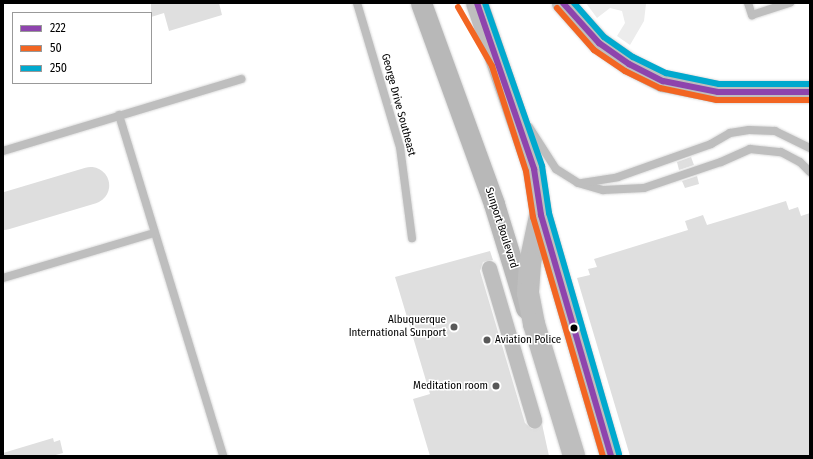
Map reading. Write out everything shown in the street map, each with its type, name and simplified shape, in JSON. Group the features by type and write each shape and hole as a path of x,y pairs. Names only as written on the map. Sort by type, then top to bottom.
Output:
{"main road":[{"name":"Sunport Boulevard","path":"421,3 494,204 571,456"},
{"path":"465,3 501,70"},
{"name":"Sunport Boulevard","path":"477,3 534,169 541,215 611,456"},
{"path":"563,3 600,43 629,64 663,82 718,92 810,92"},
{"name":"Sunport Boulevard","path":"541,215 530,263 528,293 534,324 574,456"}],"street":[{"path":"489,268 534,420"}],"lane":[{"name":"George Drive Southeast","path":"357,3 400,147 412,238"},
{"path":"748,3 752,15 790,3"},
{"path":"501,70 523,118 556,169 578,183 602,190 630,190 696,171 740,151 771,149 791,156 810,172"},
{"path":"3,151 119,115 241,80"},
{"path":"119,115 154,233 224,456"},
{"path":"578,183 618,177 711,144 730,133 749,130 775,131 810,148"},
{"path":"3,278 154,233"},
{"path":"575,332 570,349 601,456"}],"shaded area":[{"path":"586,3 646,4 644,21 630,45 617,36 625,23 622,11 610,8 597,18"}],"building":[{"path":"151,3 219,3 222,15 169,31 164,13 152,17"},
{"path":"691,157 694,165 679,170 677,162"},
{"path":"697,176 699,184 685,188 682,181"},
{"path":"786,201 789,210 798,207 801,216 810,213 810,456 630,456 577,278 590,275 588,269 597,267 594,259 688,230 685,221 703,215 707,225"},
{"name":"Albuquerque International Sunport","path":"490,251 493,260 483,262 480,271 525,423 532,429 542,424 549,456 430,456 413,399 430,394 395,277"},
{"path":"53,438 54,442 60,440 63,453 52,456 3,456 3,453"}],"taxiway":[{"path":"3,211 90,185"}],"transit line":[{"name":"222","path":"477,3 534,169 541,215 611,456"},
{"name":"250","path":"485,3 542,166 549,213 619,454"},
{"name":"222","path":"563,3 599,43 629,64 663,81 718,92 810,92"},
{"name":"250","path":"574,3 604,37 633,57 666,73 719,84 810,84"},
{"name":"50","path":"458,7 492,66 526,171 533,217 603,456"},
{"name":"50","path":"557,8 594,50 625,71 660,88 717,100 810,100"}],"place":[{"name":"Albuquerque International Sunport","path":"454,327"},
{"name":"Aviation Police","path":"487,340"},
{"name":"Meditation room","path":"496,386"}]}
